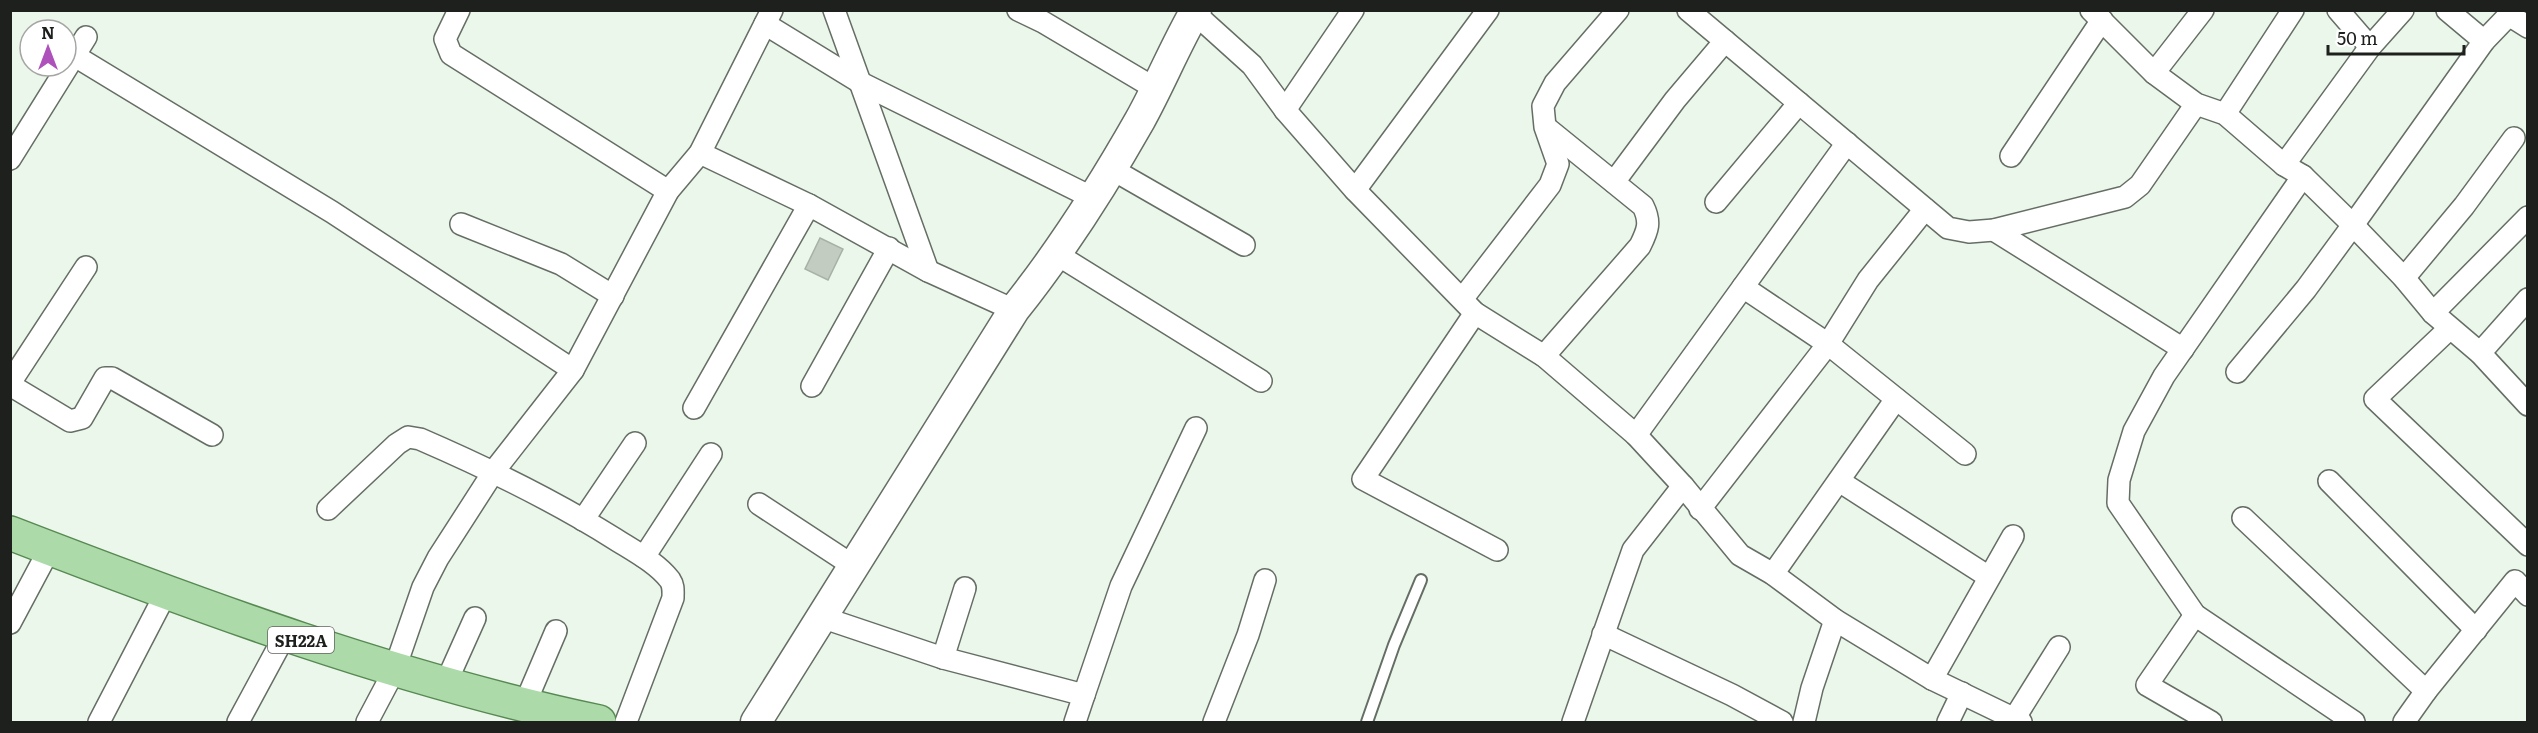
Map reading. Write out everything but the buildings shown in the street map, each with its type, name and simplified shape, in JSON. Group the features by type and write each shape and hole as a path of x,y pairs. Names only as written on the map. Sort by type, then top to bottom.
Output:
{"main road":[{"name":"SH22A","path":"10,533 166,593 394,671 599,723"}],"street":[{"path":"459,10 445,39 451,54 668,191"},
{"path":"834,10 863,84 928,271"},
{"path":"1018,10 1043,22 1156,88"},
{"path":"1285,110 1353,10"},
{"path":"1355,190 1488,10"},
{"path":"1497,550 1363,479 1469,306 1550,185 1558,164 1545,127 1543,106 1555,83 1618,10"},
{"path":"1688,10 1948,228 1969,232 1994,230 2125,197 2140,185 2196,104"},
{"path":"2154,73 2203,10"},
{"path":"2225,114 2293,10"},
{"path":"2338,10 2370,47"},
{"path":"2284,165 2370,47 2403,10"},
{"path":"2447,10 2484,41"},
{"path":"756,723 824,618 852,565 1014,310 1058,255 1156,88 1194,11 1252,65 1285,110 1355,190 1469,306 1544,356 1636,435 1683,486 1740,555 1773,574 1834,620 1932,679 2018,721 2059,647"},
{"path":"2237,372 2306,290 2484,41 2511,13 2528,27"},
{"path":"2011,156 2096,15 2154,73 2196,104 2225,114 2284,165 2303,176 2404,278 2433,313 2449,329 2480,353 2525,398"},
{"path":"367,723 394,671 423,587 453,533 494,471 573,370 668,191 700,153 769,17 863,84 1093,198"},
{"path":"78,51 86,37"},
{"path":"1614,182 1674,100 1725,41"},
{"path":"78,58 332,212 573,370"},
{"path":"10,159 61,78"},
{"path":"1716,202 1799,103"},
{"path":"1544,356 1640,246 1648,230 1648,218 1643,206 1545,127"},
{"path":"2404,278 2464,207 2514,138"},
{"path":"1636,435 1847,142"},
{"path":"700,153 809,205 928,271 1014,310"},
{"path":"1110,168 1244,245"},
{"path":"2303,176 2164,376 2134,431 2119,480 2118,503 2194,615 2354,723"},
{"path":"694,408 809,205"},
{"path":"1700,509 1828,344 1868,279 1925,209"},
{"path":"2433,313 2528,217"},
{"path":"462,224 561,264 613,296"},
{"path":"1994,230 2183,349"},
{"path":"812,386 889,248"},
{"path":"1058,255 1261,381"},
{"path":"86,267 10,384 70,421 77,421 82,418 105,378 112,378 212,435"},
{"path":"1743,287 1828,344 1965,454"},
{"path":"2480,353 2528,299"},
{"path":"2449,329 2375,399 2528,545"},
{"path":"1773,574 1896,399"},
{"path":"1075,723 1122,586 1196,428"},
{"path":"328,509 397,444 408,437 420,439 494,471 584,520 644,557 669,579 674,588 673,598 626,723"},
{"path":"584,520 635,443"},
{"path":"644,557 711,454"},
{"path":"1839,481 1989,577"},
{"path":"2329,481 2475,630"},
{"path":"1573,723 1633,550 1683,486"},
{"path":"759,504 852,565"},
{"path":"2243,518 2426,691"},
{"path":"1932,679 2013,536"},
{"path":"10,623 50,548"},
{"path":"1214,723 1248,635 1265,580"},
{"path":"2404,723 2426,691 2515,581 2528,595"},
{"path":"944,658 965,588"},
{"path":"99,723 166,593"},
{"path":"2194,615 2147,685 2211,723"},
{"path":"445,685 475,618"},
{"path":"824,618 944,658 1084,695"},
{"path":"1804,723 1812,688 1834,620"},
{"path":"525,706 556,631"},
{"path":"1603,634 1732,695 1782,723"},
{"path":"238,723 285,635"},
{"path":"1948,723 1962,693"}],"lane":[{"path":"1367,723 1394,645 1421,580"}]}
